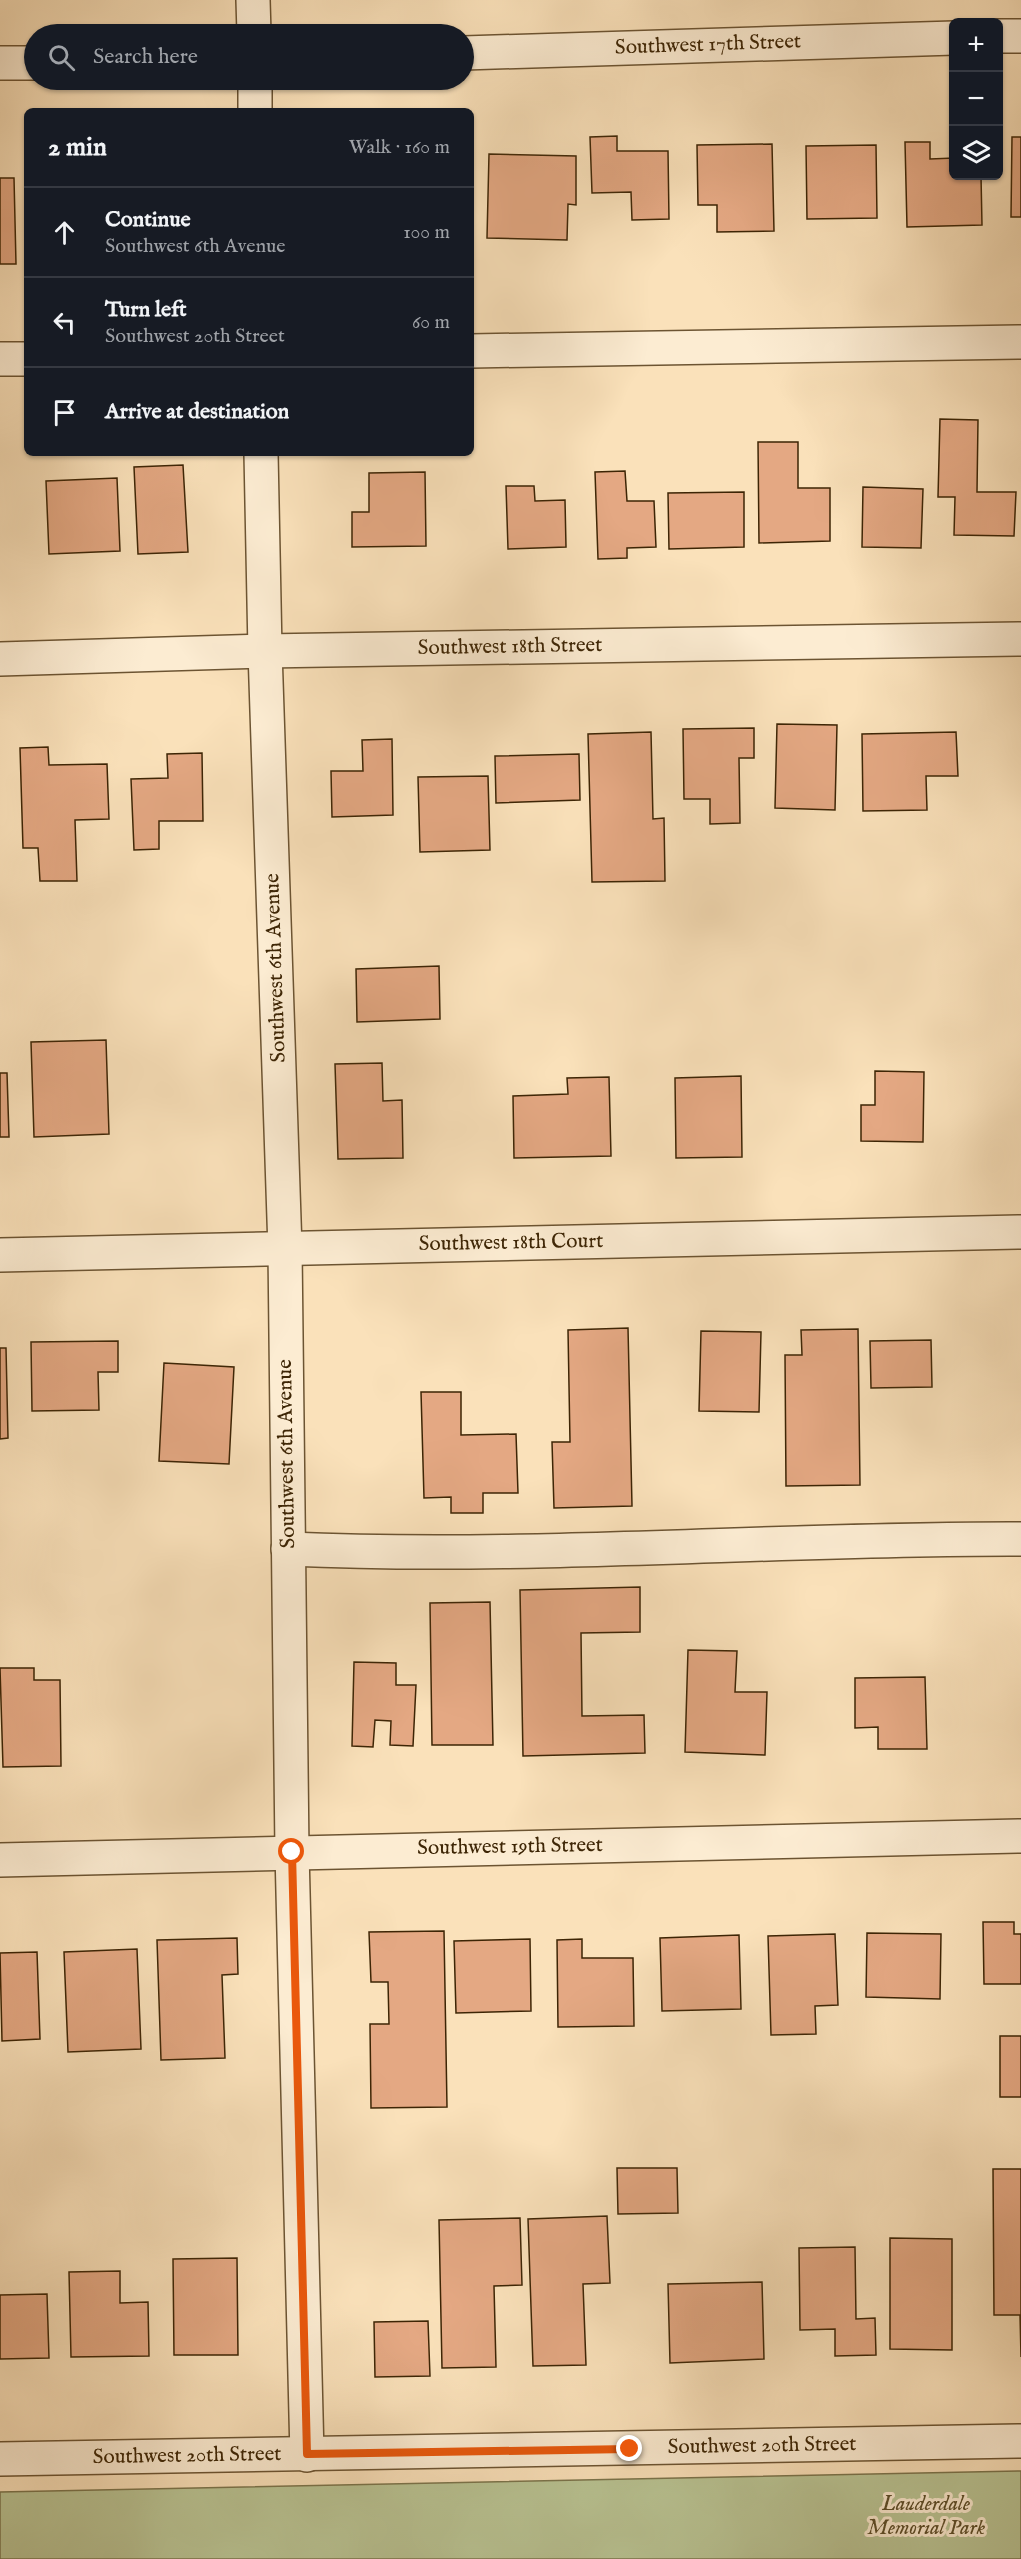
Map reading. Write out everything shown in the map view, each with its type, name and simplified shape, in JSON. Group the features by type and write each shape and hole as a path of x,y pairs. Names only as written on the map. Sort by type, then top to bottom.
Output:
{"street":[{"path":"253,0 254,24"},
{"path":"1003,36 1021,36"},
{"name":"Southwest 17th Street","path":"474,52 949,38"},
{"path":"0,63 24,63"},
{"path":"255,90 255,108"},
{"path":"474,351 1021,342"},
{"path":"0,359 24,359"},
{"name":"Southwest 6th Avenue","path":"261,456 265,651 285,1249 292,1852 307,2454"},
{"name":"Southwest 18th Street","path":"0,659 265,651 1021,639"},
{"name":"Southwest 18th Court","path":"0,1255 1021,1232"},
{"path":"288,1549 427,1552 616,1550 952,1539 1021,1539"},
{"name":"Southwest 19th Street","path":"0,1860 1021,1836"},
{"name":"Southwest 20th Street","path":"0,2459 1021,2441"}],"green space":[{"name":"Lauderdale Memorial Park","path":"1021,2471 1021,2559 0,2559 0,2492"}],"building":[{"path":"617,136 617,151 668,151 669,219 632,220 631,192 592,193 590,137"},
{"path":"1012,137 1021,137 1021,217 1011,217"},
{"path":"905,142 930,142 930,159 949,158 949,180 981,180 982,225 907,227"},
{"path":"772,144 774,231 717,232 717,205 698,205 697,145"},
{"path":"876,145 877,218 807,219 806,146"},
{"path":"489,154 576,156 576,205 568,204 567,240 487,238"},
{"path":"0,178 14,178 16,264 0,264"},
{"path":"940,419 978,420 977,492 1016,492 1014,536 954,535 955,497 938,497"},
{"path":"758,442 798,442 798,488 830,488 830,541 759,543"},
{"path":"183,465 188,552 138,554 134,467"},
{"path":"625,471 627,501 654,501 656,547 627,548 627,558 598,559 595,472"},
{"path":"425,472 426,546 352,547 352,512 369,512 369,473"},
{"path":"117,478 120,551 49,554 46,481"},
{"path":"506,486 534,486 535,501 565,500 566,547 508,549"},
{"path":"863,487 923,489 921,548 862,547"},
{"path":"744,492 744,547 669,549 668,493"},
{"path":"777,724 837,725 835,810 775,808"},
{"path":"754,728 754,758 739,758 740,823 710,824 710,799 684,799 683,729"},
{"path":"651,732 653,819 664,818 665,881 592,882 588,734"},
{"path":"956,732 958,776 926,776 927,810 863,811 862,734"},
{"path":"392,739 393,815 332,817 331,771 363,771 362,740"},
{"path":"48,747 49,765 107,764 109,819 75,820 77,881 40,881 38,848 23,848 20,748"},
{"path":"202,753 203,821 159,821 159,849 134,850 131,779 168,778 167,754"},
{"path":"579,754 580,800 496,803 495,756"},
{"path":"488,776 490,850 420,852 418,777"},
{"path":"439,966 440,1019 357,1022 356,969"},
{"path":"106,1040 109,1134 34,1137 31,1042"},
{"path":"382,1063 383,1101 402,1100 403,1158 338,1159 335,1064"},
{"path":"875,1071 924,1072 923,1142 861,1141 861,1105 875,1105"},
{"path":"0,1073 7,1073 9,1137 0,1137"},
{"path":"741,1076 742,1157 676,1158 675,1078"},
{"path":"609,1077 611,1156 514,1158 513,1096 568,1094 567,1078"},
{"path":"628,1328 632,1506 554,1508 552,1442 570,1442 568,1330"},
{"path":"858,1329 860,1485 786,1486 785,1355 802,1355 801,1330"},
{"path":"701,1331 761,1332 759,1412 699,1411"},
{"path":"931,1340 932,1387 871,1388 870,1341"},
{"path":"118,1341 118,1372 98,1372 99,1410 32,1411 31,1342"},
{"path":"0,1348 6,1348 8,1438 0,1439"},
{"path":"164,1363 234,1367 229,1464 159,1461"},
{"path":"421,1392 461,1392 461,1435 516,1434 518,1493 483,1493 483,1513 451,1513 451,1497 424,1498"},
{"path":"640,1587 640,1632 581,1633 582,1716 644,1715 645,1753 523,1756 520,1590"},
{"path":"490,1602 493,1745 432,1745 430,1603"},
{"path":"688,1650 737,1651 735,1692 767,1692 765,1755 685,1752"},
{"path":"354,1662 396,1663 396,1685 416,1685 413,1746 390,1745 391,1721 375,1720 373,1747 352,1746"},
{"path":"0,1668 34,1668 34,1680 60,1680 61,1766 3,1767"},
{"path":"925,1677 927,1749 878,1749 878,1727 855,1728 855,1678"},
{"path":"983,1922 1014,1922 1014,1934 1021,1934 1021,1984 984,1984"},
{"path":"444,1931 447,2107 371,2108 370,2024 389,2024 388,1982 371,1982 369,1932"},
{"path":"867,1933 941,1934 940,1999 866,1997"},
{"path":"835,1934 838,2005 815,2006 816,2034 771,2035 768,1936"},
{"path":"739,1935 741,2009 662,2011 660,1938"},
{"path":"237,1938 238,1974 222,1975 225,2058 161,2060 157,1940"},
{"path":"530,1939 531,2011 456,2013 454,1941"},
{"path":"582,1939 582,1958 633,1958 634,2026 558,2027 557,1940"},
{"path":"137,1949 141,2049 68,2052 64,1952"},
{"path":"37,1952 40,2039 2,2041 0,1953"},
{"path":"1000,2036 1021,2036 1021,2097 1000,2097"},
{"path":"617,2168 677,2168 678,2213 618,2214"},
{"path":"993,2169 1021,2169 1021,2357 1020,2315 994,2315"},
{"path":"607,2216 610,2283 583,2284 586,2365 533,2366 528,2219"},
{"path":"520,2218 522,2285 494,2286 496,2367 442,2368 439,2220"},
{"path":"890,2238 952,2239 952,2350 890,2349"},
{"path":"855,2247 856,2319 875,2318 876,2355 835,2356 835,2329 800,2330 799,2248"},
{"path":"237,2258 238,2355 174,2355 173,2259"},
{"path":"120,2271 120,2303 148,2302 149,2356 71,2357 69,2272"},
{"path":"762,2282 764,2359 670,2363 668,2284"},
{"path":"47,2294 49,2358 0,2359 0,2295"},
{"path":"428,2321 430,2376 375,2377 374,2322"}],"route":[{"path":"292,1852 307,2454 630,2449"}]}
